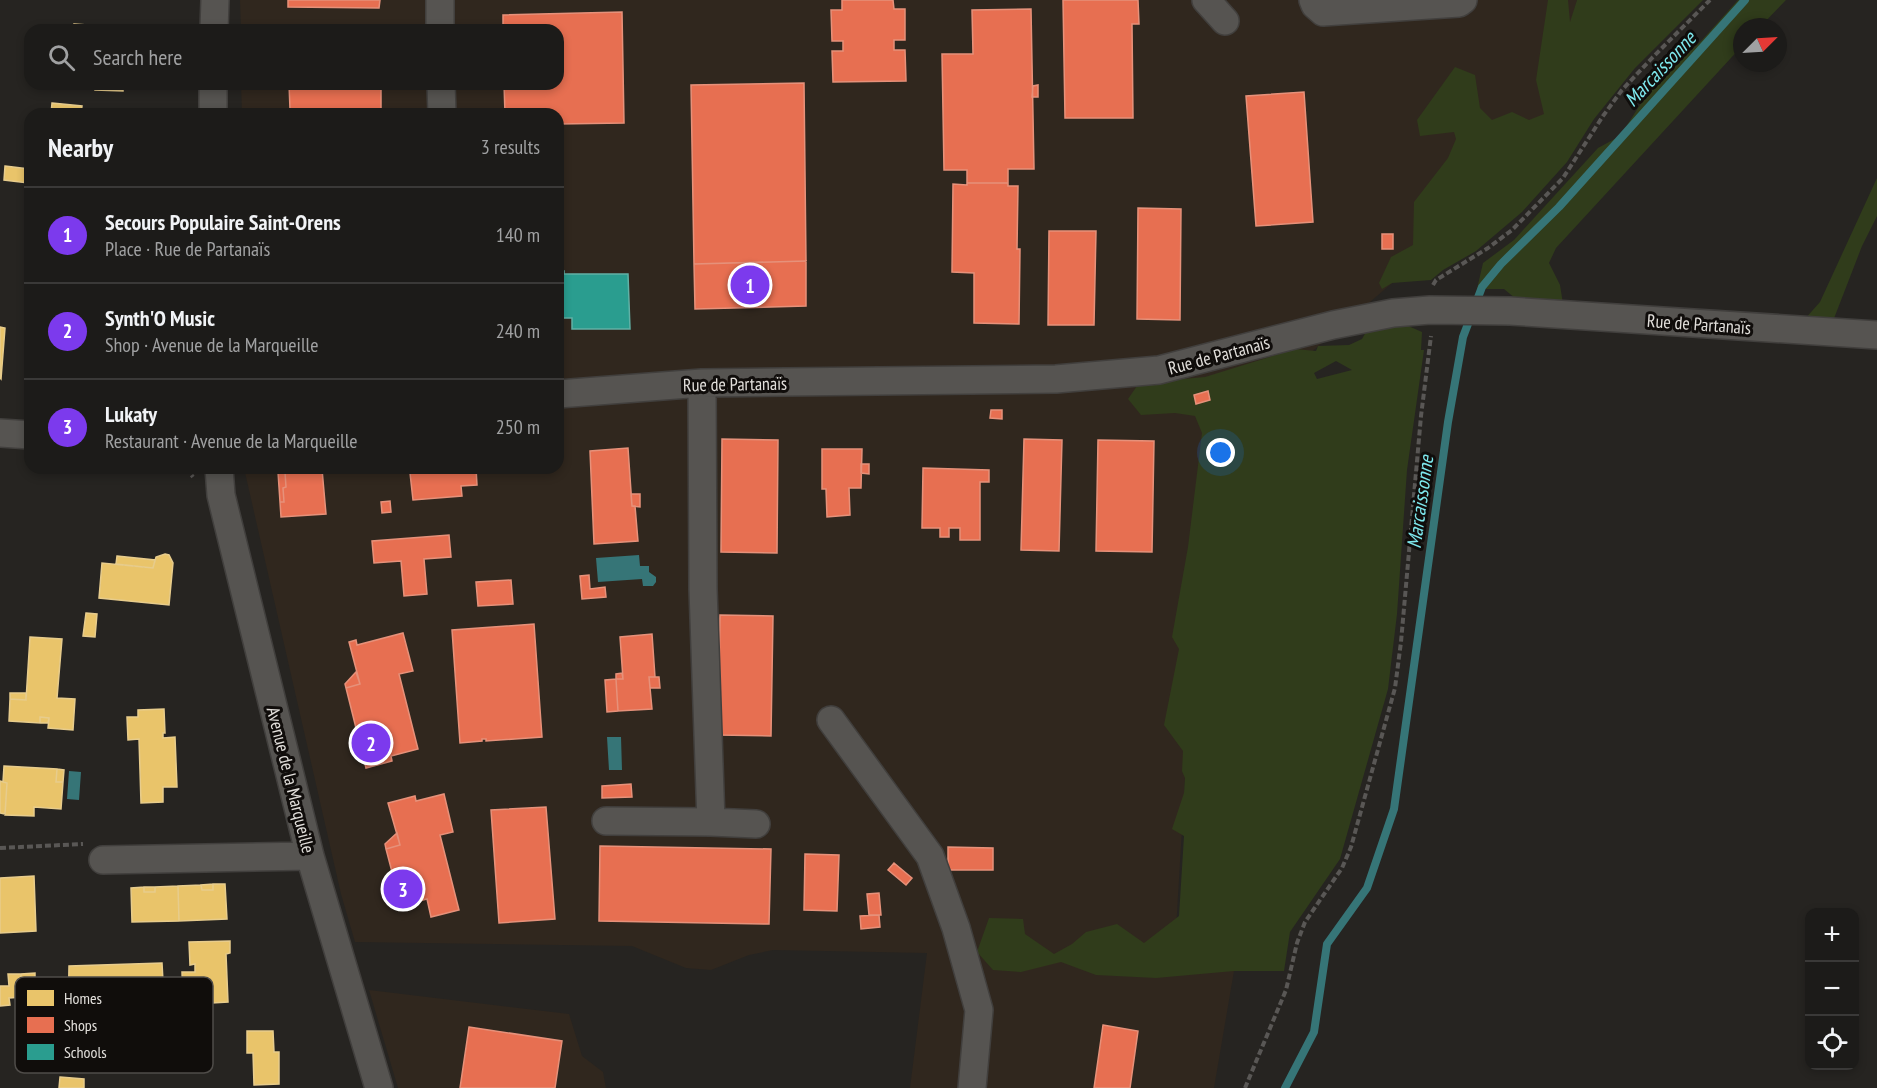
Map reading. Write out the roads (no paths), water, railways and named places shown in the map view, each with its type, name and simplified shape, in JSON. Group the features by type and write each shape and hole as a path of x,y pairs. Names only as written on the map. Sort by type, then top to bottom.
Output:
{"street":[{"path":"214,24 215,0"},
{"path":"440,0 440,24"},
{"path":"1206,0 1225,21"},
{"path":"1313,0 1323,12 1459,3 1463,0"},
{"path":"213,90 213,108"},
{"path":"441,90 442,108"},
{"name":"Rue de Partanaïs","path":"564,394 702,383 1056,379 1159,370 1333,325 1393,313 1441,319 1510,311 1877,335"},
{"path":"702,383 703,589 711,822"},
{"path":"0,433 24,435"},
{"name":"Avenue de la Marqueille","path":"219,474 221,495 310,856 379,1088"},
{"path":"831,720 930,856 956,928 979,1010 972,1088"},
{"path":"606,821 756,824"},
{"path":"103,860 310,856"}],"water":[{"path":"639,555 640,566 649,566 649,572 656,577 653,586 643,586 642,579 598,582 596,558"},
{"path":"607,737 621,737 622,770 609,770"},
{"path":"69,771 81,772 79,800 67,799"}],"waterway":[{"name":"Marcaissonne","path":"1285,1088 1314,1032 1327,944 1367,888 1394,809 1448,422 1463,337 1482,287 1501,264 1559,207 1745,0"}],"place":[{"name":"Secours Populaire Saint-Orens","path":"750,285"},
{"name":"Synth'O Music","path":"371,743"},
{"name":"Lukaty","path":"403,889"}]}
